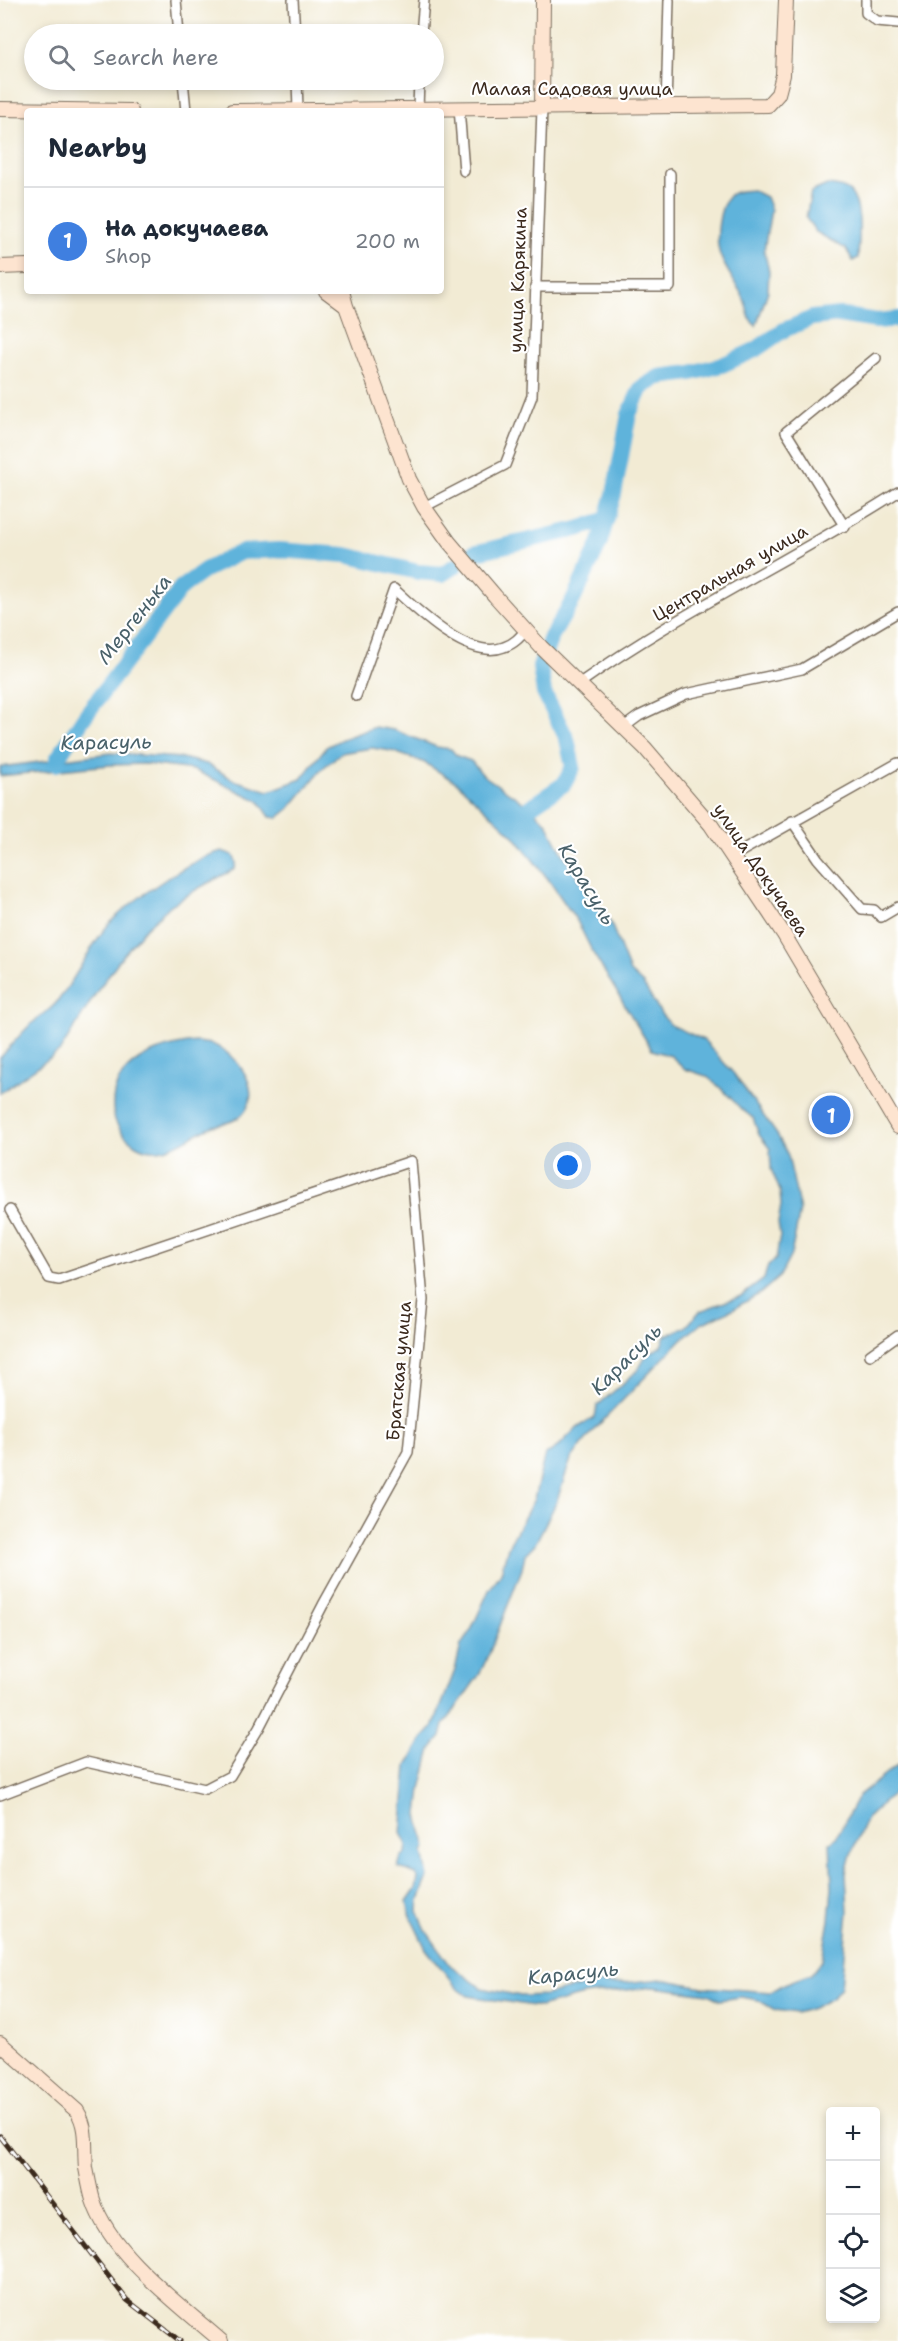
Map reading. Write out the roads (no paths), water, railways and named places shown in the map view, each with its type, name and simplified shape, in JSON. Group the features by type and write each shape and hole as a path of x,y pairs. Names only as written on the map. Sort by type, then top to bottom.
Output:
{"main road":[{"name":"улица Карякина","path":"542,108 543,0"},
{"name":"Малая Садовая улица","path":"418,108 666,108 768,105 778,94 783,75 786,0"},
{"path":"0,108 24,109"},
{"path":"0,267 24,266"},
{"path":"330,294 346,306"},
{"name":"улица Докучаева","path":"343,294 409,479 424,507 449,542 526,630 624,727 690,800 733,856 783,933 898,1127"},
{"path":"0,2043 77,2111 84,2121 86,2169 93,2200 104,2225 152,2281 221,2341"}],"street":[{"path":"176,0 178,24"},
{"path":"293,0 294,24"},
{"path":"422,24 424,0"},
{"path":"666,108 669,0"},
{"path":"866,0 866,13 878,21 898,23"},
{"path":"184,90 186,108"},
{"path":"297,90 298,108"},
{"path":"418,108 419,90"},
{"path":"459,108 464,171"},
{"name":"улица Карякина","path":"424,507 505,465 532,396 542,108"},
{"path":"535,287 670,287 670,174"},
{"path":"844,527 786,432 876,358"},
{"name":"Центральная улица","path":"580,683 707,603 844,527 898,492"},
{"path":"356,696 394,589 422,615 470,646 485,649 503,648 516,641 526,630"},
{"path":"624,727 639,716 686,694 802,669 898,612"},
{"path":"733,856 898,763"},
{"path":"792,822 818,859 862,909 874,910 881,917 898,907"},
{"name":"Братская улица","path":"0,1795 86,1762 205,1789 230,1776 259,1728 323,1605 408,1452 423,1299 411,1161 59,1280 49,1278 10,1210"},
{"path":"870,1355 898,1335"}],"water":[{"path":"827,185 848,190 857,206 859,214 858,258 853,261 846,249 816,232 806,218 811,192"},
{"path":"752,190 766,197 771,210 764,250 769,271 768,291 756,326 751,320 743,297 718,249 718,224 725,201 734,193"},
{"path":"375,727 394,730 437,747 451,749 457,756 471,761 483,775 530,807 547,823 562,852 592,899 610,921 630,972 643,984 661,1014 671,1025 704,1040 734,1074 778,1136 788,1155 800,1211 791,1255 780,1276 761,1293 703,1323 684,1337 592,1432 571,1459 556,1503 535,1544 525,1554 522,1569 479,1675 444,1725 441,1737 431,1749 421,1789 418,1815 426,1848 423,1852 428,1877 419,1900 418,1911 427,1932 450,1965 482,1988 521,1996 545,1995 595,1983 612,1984 662,1979 703,1987 771,1992 784,1984 811,1974 822,1960 832,1887 830,1843 837,1836 859,1795 898,1765 898,1789 867,1818 851,1854 846,1873 848,1912 841,1987 832,1998 813,2008 796,2013 775,2010 758,2000 741,1997 720,2000 708,1994 653,1987 584,1995 540,2007 468,1996 457,1988 426,1949 412,1920 407,1902 416,1889 418,1878 415,1874 398,1867 401,1857 406,1853 407,1845 401,1833 407,1766 422,1739 433,1727 455,1670 461,1645 471,1630 489,1590 501,1573 508,1547 534,1499 545,1454 577,1428 595,1417 597,1406 638,1370 646,1356 661,1346 665,1336 686,1327 700,1311 741,1296 764,1279 768,1265 776,1259 780,1235 778,1223 781,1205 780,1191 771,1169 770,1149 759,1135 753,1118 706,1076 685,1069 671,1056 652,1050 593,953 577,921 514,836 456,782 423,762 391,751 372,748 341,753 322,769 289,809 278,818 270,817 259,801 194,770 146,764 110,765 0,776 0,767 111,753 182,758 207,764 234,780 269,791 301,779 326,747"},
{"path":"222,851 233,855 236,862 235,869 171,905 146,928 98,990 60,1051 0,1093 0,1058 27,1028 56,1003 113,920 176,872"},
{"path":"196,1042 214,1045 232,1057 239,1065 250,1085 251,1096 248,1106 242,1115 234,1120 208,1128 173,1146 155,1150 136,1145 123,1134 115,1119 114,1092 120,1079 139,1059 167,1048"}],"waterway":[{"name":"Мергенька","path":"517,820 530,807 564,784 573,767 567,739 544,693 540,667 551,637 573,600 599,545 614,494 629,414 641,388 659,377 691,373 722,365 755,350 784,330 812,318 839,315 877,321 898,319"},
{"name":"Мергенька","path":"468,556 578,529 607,519"},
{"name":"Мергенька","path":"56,764 85,716 182,587 205,570 241,552 278,550 346,555 418,572 443,574 455,566"}],"railway":[{"path":"0,2136 127,2300 180,2341"}],"place":[{"name":"На докучаева","path":"831,1115"}],"water label":[{"name":"Карасуль","path":"106,742"},
{"name":"Карасуль","path":"587,884"},
{"name":"Карасуль","path":"626,1359"},
{"name":"Карасуль","path":"573,1973"}]}
